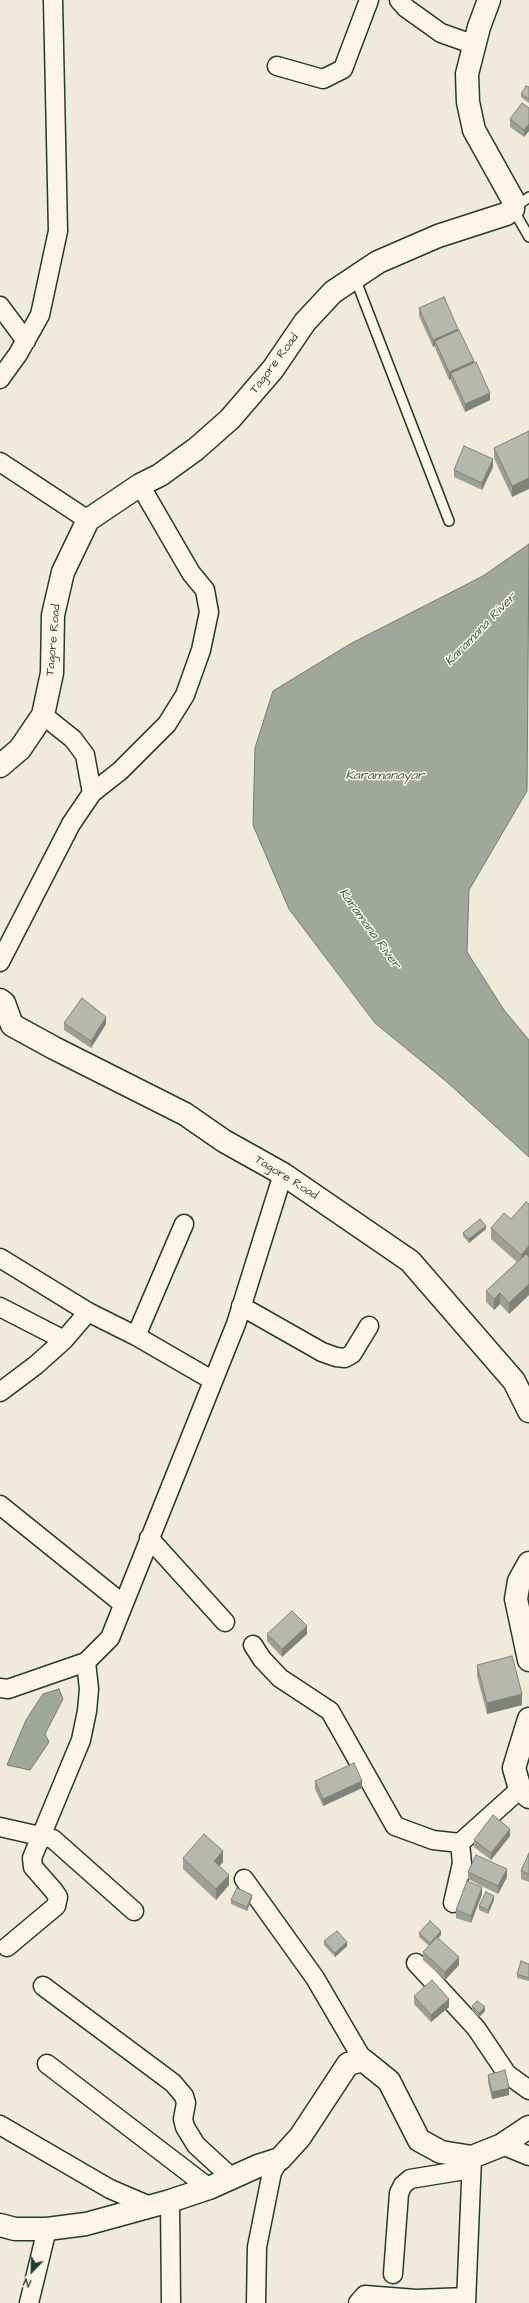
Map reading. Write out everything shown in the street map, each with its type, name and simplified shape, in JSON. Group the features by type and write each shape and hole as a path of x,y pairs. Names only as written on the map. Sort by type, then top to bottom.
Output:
{"street":[{"path":"0,379 26,341 40,315 58,231 53,0"},
{"path":"277,66 323,79 343,68 369,0"},
{"path":"399,0 406,8 442,33 475,45"},
{"path":"484,2 467,74 468,102 474,130 513,200 521,203"},
{"name":"Tagore Road","path":"0,766 20,749 43,715 52,674 53,615 63,572 88,520 140,484 160,475 190,453 230,419 274,369 306,322 333,292 378,262 438,236 506,214 521,203"},
{"path":"0,306 26,341"},
{"path":"0,462 88,520"},
{"path":"0,962 71,824 92,793 147,746 170,718 185,695 199,658 209,612 204,590 191,573 140,484"},
{"path":"43,715 73,739 85,755 92,793"},
{"name":"Tagore Road","path":"0,1000 4,1003 6,1028 54,1048 185,1114 224,1141 283,1174 410,1261 514,1381 529,1411"},
{"path":"0,1688 8,1689 86,1662 110,1638 242,1306 283,1174"},
{"path":"136,1336 184,1224"},
{"path":"0,1258 88,1312 136,1336 212,1380"},
{"path":"242,1306 322,1352 336,1357 345,1358 352,1354 368,1326"},
{"path":"0,1307 64,1340"},
{"path":"0,1392 36,1365 64,1340 88,1312"},
{"path":"0,1505 123,1604"},
{"path":"149,1538 225,1622"},
{"path":"529,1563 519,1581 516,1599 529,1660"},
{"path":"253,1644 262,1659 280,1678 330,1711 395,1826 433,1840 460,1843 524,1793 514,1768 518,1749 528,1726"},
{"path":"7,1947 56,1906 58,1897 54,1890 32,1866 32,1858 81,1740 88,1710 89,1689 86,1662"},
{"path":"0,1827 53,1839 134,1911"},
{"path":"453,1903 462,1863 460,1843"},
{"path":"244,1879 315,1978 363,2060 389,2081 419,2140 441,2152 471,2163"},
{"path":"416,1963 476,2028 507,2074 529,2090"},
{"path":"43,1986 173,2083 184,2096 186,2103 183,2119 185,2127 196,2145 232,2178"},
{"path":"256,2303 257,2247 272,2172 280,2159 300,2137 348,2064 363,2060"},
{"path":"47,2064 209,2188"},
{"path":"0,2125 110,2189 161,2204"},
{"path":"393,2274 399,2193 403,2185 410,2179 471,2163 529,2127"},
{"path":"502,2145 529,2156"},
{"path":"0,2225 15,2229 47,2228 86,2224 161,2204 209,2188 280,2159"},
{"path":"358,2303 365,2295 416,2301 466,2300 471,2163"},
{"path":"161,2204 171,2303"},
{"path":"29,2303 47,2228"}],"lane":[{"path":"521,203 529,237"},
{"path":"355,278 448,521"}],"water":[{"name":"Karamanayar","path":"529,544 527,791 469,890 467,952 504,1010 529,1040 529,1157 447,1082 375,1023 289,909 253,825 255,748 273,691 350,644 483,576"},
{"path":"59,1689 63,1699 45,1734 49,1742 30,1770 7,1765 26,1720 43,1694"}],"building":[{"path":"526,86 529,87 529,99 521,94"},
{"path":"522,103 529,108 529,124 524,130 510,119"},
{"path":"444,297 458,329 433,340 419,308"},
{"path":"459,330 474,361 449,372 435,341"},
{"path":"476,362 490,393 465,404 451,373"},
{"path":"529,431 529,478 512,486 494,448"},
{"path":"464,446 493,459 482,483 454,470"},
{"path":"82,998 106,1017 91,1041 64,1023"},
{"path":"526,1202 529,1204 529,1246 521,1255 491,1228 504,1213 511,1219"},
{"path":"480,1219 486,1226 469,1239 463,1233"},
{"path":"526,1254 529,1257 529,1284 509,1303 500,1293 494,1299 486,1291"},
{"path":"292,1611 307,1626 282,1649 267,1634"},
{"path":"512,1656 522,1694 487,1703 477,1665"},
{"path":"354,1763 362,1781 323,1799 315,1781"},
{"path":"493,1815 510,1829 491,1853 474,1840"},
{"path":"204,1834 223,1851 214,1861 229,1875 216,1889 183,1858"},
{"path":"529,1853 529,1874 521,1871"},
{"path":"476,1855 507,1869 498,1886 468,1872"},
{"path":"467,1881 482,1887 471,1916 456,1910"},
{"path":"237,1888 252,1895 247,1907 231,1900"},
{"path":"486,1892 494,1896 488,1910 479,1906"},
{"path":"430,1921 441,1931 430,1943 419,1933"},
{"path":"337,1931 347,1942 335,1953 324,1941"},
{"path":"437,1937 459,1957 445,1972 423,1952"},
{"path":"521,1961 529,1964 529,1978 517,1974"},
{"path":"432,1980 449,1999 431,2015 414,1996"},
{"path":"477,2001 485,2007 479,2013 472,2006"},
{"path":"505,2070 509,2088 492,2092 488,2075"}],"water label":[{"name":"Karamana River","path":"481,630"},
{"name":"Karamana River","path":"369,929"}]}
